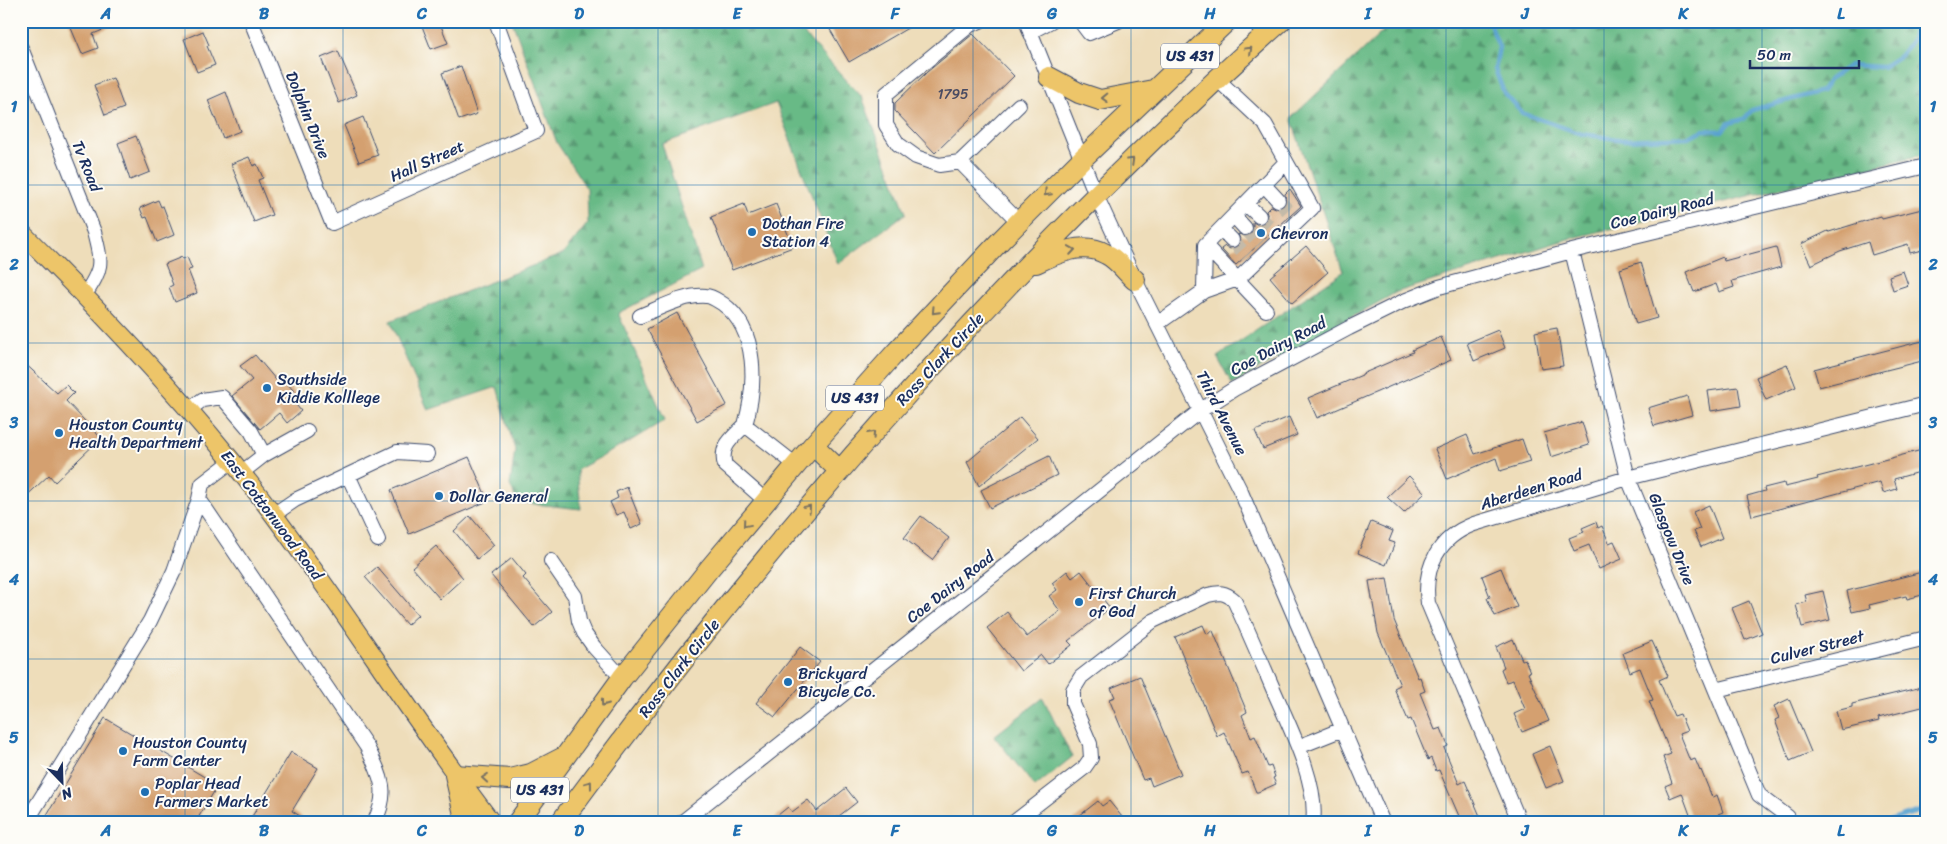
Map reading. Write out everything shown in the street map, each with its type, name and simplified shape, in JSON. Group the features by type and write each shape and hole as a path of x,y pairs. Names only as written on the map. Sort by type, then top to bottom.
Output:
{"highway":[{"name":"US 431","path":"517,823 622,678 813,445 897,352 1020,222 1153,90 1227,21"},
{"name":"Ross Clark Circle","path":"560,823 709,628 839,470 924,376 1096,194 1281,21"},
{"path":"1049,77 1079,93 1100,100 1153,90"},
{"path":"1027,266 1061,252 1085,248 1106,254 1135,280"},
{"path":"813,445 839,470"},
{"path":"466,823 455,775 510,780 531,774 564,757"}],"main road":[{"name":"East Cottonwood Road","path":"21,232 84,296 189,410 237,467 310,564 455,775 492,823"}],"street":[{"name":"Dolphin Drive","path":"251,21 332,223"},
{"name":"Hall Street","path":"332,223 536,131 496,21"},
{"path":"980,21 970,25 886,94 886,126 898,144 916,157 939,165 960,162 1019,105"},
{"path":"1028,26 1052,21"},
{"path":"1080,21 1088,34 1118,21"},
{"name":"Third Avenue","path":"1028,26 1096,194 1135,280 1241,492 1383,823"},
{"name":"Tv Road","path":"21,48 94,232 99,251 101,265 96,279 84,296"},
{"path":"1157,324 1204,291 1238,279 1250,260 1295,219 1312,208 1265,124 1218,80"},
{"path":"960,162 1020,222"},
{"path":"1204,291 1205,246 1286,162"},
{"name":"Coe Dairy Road","path":"681,823 1201,410 1234,389 1404,301 1439,287 1572,251 1926,166"},
{"path":"1264,185 1278,200"},
{"path":"1246,204 1259,216"},
{"path":"1234,216 1245,228"},
{"path":"1221,229 1232,240"},
{"path":"1205,246 1266,310"},
{"name":"Glasgow Drive","path":"1572,251 1628,478 1759,795 1788,817"},
{"path":"640,316 697,296 709,296 730,309 747,335 752,369 750,408 745,425 724,448 722,456 725,465 766,501"},
{"path":"189,410 202,400 222,397 251,431 264,455"},
{"name":"Aberdeen Road","path":"1520,823 1432,614 1426,592 1429,569 1439,548 1446,540 1464,528 1628,478 1926,404"},
{"path":"745,425 796,465"},
{"path":"33,811 150,621 174,571 202,484 264,455 307,430"},
{"path":"273,515 295,500 397,452 427,454"},
{"path":"348,475 378,540"},
{"path":"199,498 367,747 377,767 384,788 381,809 374,823"},
{"path":"551,562 575,596 579,621 584,632 594,647 622,678"},
{"path":"1014,823 1084,768 1092,758 1090,744 1073,704 1072,690 1081,677 1153,621 1217,592 1226,594 1234,600 1298,747 1312,797 1313,823"},
{"name":"Culver Street","path":"1716,690 1926,638"},
{"path":"1298,747 1343,729"}],"green space":[{"path":"512,21 792,21 862,97 906,213 838,264 776,103 662,144 702,270 618,313 665,420 577,470 581,509 517,502 510,485 515,450 497,387 428,410 390,321 563,254 588,223 587,189 557,143"},
{"path":"1394,21 1926,21 1926,65 1916,68 1926,105 1926,154 1568,239 1397,292 1232,384 1217,357 1343,272 1291,118"},
{"path":"1043,698 1072,757 1035,787 994,736"}],"building":[{"path":"68,21 123,22 93,34 98,48 82,54"},
{"path":"420,21 439,21 448,43 431,49"},
{"path":"825,21 920,21 849,62"},
{"path":"203,31 215,65 197,72 184,39"},
{"path":"973,34 1014,76 935,153 895,111 895,103 927,72"},
{"path":"338,51 357,95 339,103 321,58"},
{"path":"461,66 477,114 459,120 442,73"},
{"path":"113,78 124,108 105,115 94,85"},
{"path":"226,92 240,131 223,138 208,100"},
{"path":"363,117 378,155 359,162 344,125"},
{"path":"136,136 150,172 130,180 118,143"},
{"path":"249,157 253,166 257,164 263,178 258,180 272,215 254,222 231,164"},
{"path":"1290,189 1301,206 1236,265 1221,249 1225,246 1230,249 1238,246 1241,242 1238,234 1247,236 1253,231 1253,222 1258,225 1265,222 1268,217 1266,211 1271,206 1276,208 1284,207 1286,202 1285,194"},
{"path":"158,200 161,207 163,206 174,235 157,242 147,217 144,218 140,208"},
{"name":"Dothan Fire Station 4","path":"744,204 748,215 776,204 793,247 732,270 711,217"},
{"path":"1926,208 1926,249 1910,253 1908,244 1872,255 1868,242 1840,251 1811,265 1801,244 1828,231 1881,216 1882,219"},
{"path":"1306,246 1328,272 1292,303 1270,277"},
{"path":"1776,247 1781,267 1732,281 1734,287 1719,292 1716,284 1694,292 1686,272 1723,257 1724,261"},
{"path":"182,257 183,259 187,257 192,269 188,270 197,293 175,302 169,287 173,285 165,264"},
{"path":"1641,262 1657,318 1636,324 1620,269"},
{"path":"1903,271 1908,285 1893,290 1889,276"},
{"path":"677,313 727,405 697,421 647,329"},
{"path":"1557,328 1563,366 1541,369 1535,332"},
{"path":"1498,330 1505,348 1474,361 1467,343"},
{"path":"1441,337 1451,360 1317,418 1308,398 1413,352 1412,350"},
{"path":"1926,340 1926,360 1819,387 1814,369"},
{"name":"Southside Kiddie Kolllege","path":"255,355 276,380 281,376 298,396 293,401 301,411 287,423 279,413 260,429 232,396 252,380 240,366"},
{"name":"Houston County Health Department","path":"21,360 57,393 66,385 74,393 66,401 101,438 55,482 49,475 21,501"},
{"path":"1787,364 1796,387 1766,400 1756,377"},
{"path":"1738,387 1741,406 1711,411 1708,391"},
{"path":"1687,396 1692,415 1654,426 1648,408"},
{"path":"1020,417 1038,438 979,486 967,462"},
{"path":"1289,417 1297,435 1263,449 1255,431"},
{"path":"1582,422 1589,445 1551,457 1544,433"},
{"path":"1467,435 1475,454 1522,439 1530,462 1500,471 1496,458 1447,479 1435,449"},
{"path":"1926,449 1926,470 1894,479 1897,489 1883,493 1880,482 1752,516 1747,496 1765,491 1764,488 1784,483 1785,487"},
{"path":"1049,456 1057,475 990,508 981,490"},
{"name":"Dollar General","path":"469,457 488,501 409,534 391,490"},
{"path":"1409,476 1425,493 1404,513 1387,497"},
{"path":"627,487 642,524 631,529 624,512 616,515 610,502 618,498 616,492"},
{"path":"1709,505 1722,538 1701,547 1694,531 1700,529 1693,512"},
{"path":"470,516 494,545 477,559 454,531"},
{"path":"921,516 949,538 932,560 904,538"},
{"path":"1371,522 1393,531 1389,541 1395,543 1386,565 1358,553"},
{"path":"1596,522 1598,528 1602,526 1609,543 1614,541 1622,559 1599,569 1589,545 1574,551 1569,538 1584,532 1582,528"},
{"path":"436,546 463,578 440,599 412,567"},
{"path":"512,558 526,575 523,578 552,612 534,627 491,575"},
{"path":"377,567 418,615 407,625 365,577"},
{"path":"1501,568 1517,607 1495,616 1487,598 1490,597 1482,576"},
{"path":"1067,571 1072,578 1081,571 1110,608 1068,641 1072,645 1048,664 1041,655 1021,671 987,628 1007,612 1027,637 1060,611 1049,596 1057,590 1052,583"},
{"path":"1926,571 1926,594 1907,599 1906,596 1869,605 1870,608 1852,612 1847,591"},
{"path":"1387,578 1394,620 1425,691 1420,693 1435,730 1441,728 1448,746 1444,748 1459,784 1465,781 1480,816 1465,823 1462,823 1439,770 1436,771 1431,758 1428,760 1411,719 1408,720 1394,688 1400,685 1378,633 1369,581"},
{"path":"1823,591 1830,620 1802,627 1796,605 1807,602 1805,595"},
{"path":"1749,601 1762,633 1745,640 1732,608"},
{"path":"1203,625 1207,634 1213,631 1247,712 1242,715 1251,738 1255,736 1268,767 1271,766 1275,777 1273,778 1276,784 1258,792 1256,792 1248,772 1242,774 1224,732 1217,736 1175,637"},
{"path":"1513,639 1522,660 1525,659 1530,672 1528,673 1549,721 1522,732 1514,714 1525,709 1513,680 1506,682 1501,669 1504,667 1496,647"},
{"path":"1652,641 1668,676 1659,680 1674,716 1680,714 1687,731 1679,734 1690,761 1695,759 1701,770 1712,797 1717,795 1723,812 1718,814 1721,823 1693,823 1682,793 1670,798 1665,786 1672,783 1663,757 1671,754 1649,701 1653,700 1640,668 1630,672 1623,653"},
{"name":"Brickyard Bicycle Co.","path":"800,647 820,662 775,717 756,703"},
{"path":"1140,676 1181,774 1152,786 1149,778 1143,780 1109,699 1115,697 1111,688"},
{"path":"1926,686 1926,706 1878,718 1879,721 1841,730 1836,711 1852,707 1852,704"},
{"path":"1789,699 1811,752 1790,761 1775,720 1779,718 1774,706"},
{"name":"Houston County Farm Center","path":"105,718 218,785 195,823 42,823"},
{"path":"1550,746 1564,781 1546,788 1532,754"},
{"path":"291,752 318,768 292,811 311,823 248,823"},
{"path":"846,788 857,802 830,823 768,823 788,807 792,812 808,800 817,811"},
{"path":"1098,801 1102,806 1109,801 1127,823 1070,823"}],"waterway":[{"path":"1489,21 1499,47 1495,69 1504,93 1522,113 1582,134 1624,140 1688,137 1704,130 1722,131 1729,123 1744,119 1752,110 1822,91 1830,79 1850,65 1882,67 1901,55 1912,40 1915,25 1920,21"},
{"path":"1883,823 1926,809"}],"tunnel":[{"path":"1278,200 1293,216"},
{"path":"1259,216 1274,232"},
{"path":"1245,228 1260,244"},
{"path":"1232,240 1247,256"}],"place":[{"name":"Dothan Fire Station 4","path":"752,232"},
{"name":"Chevron","path":"1261,233"},
{"name":"Southside Kiddie Kolllege","path":"267,388"},
{"name":"Houston County Health Department","path":"59,433"},
{"name":"Dollar General","path":"439,496"},
{"name":"First Church of God","path":"1079,602"},
{"name":"Brickyard Bicycle Co.","path":"788,682"},
{"name":"Houston County Farm Center","path":"123,751"},
{"name":"Poplar Head Farmers Market","path":"145,792"}]}
